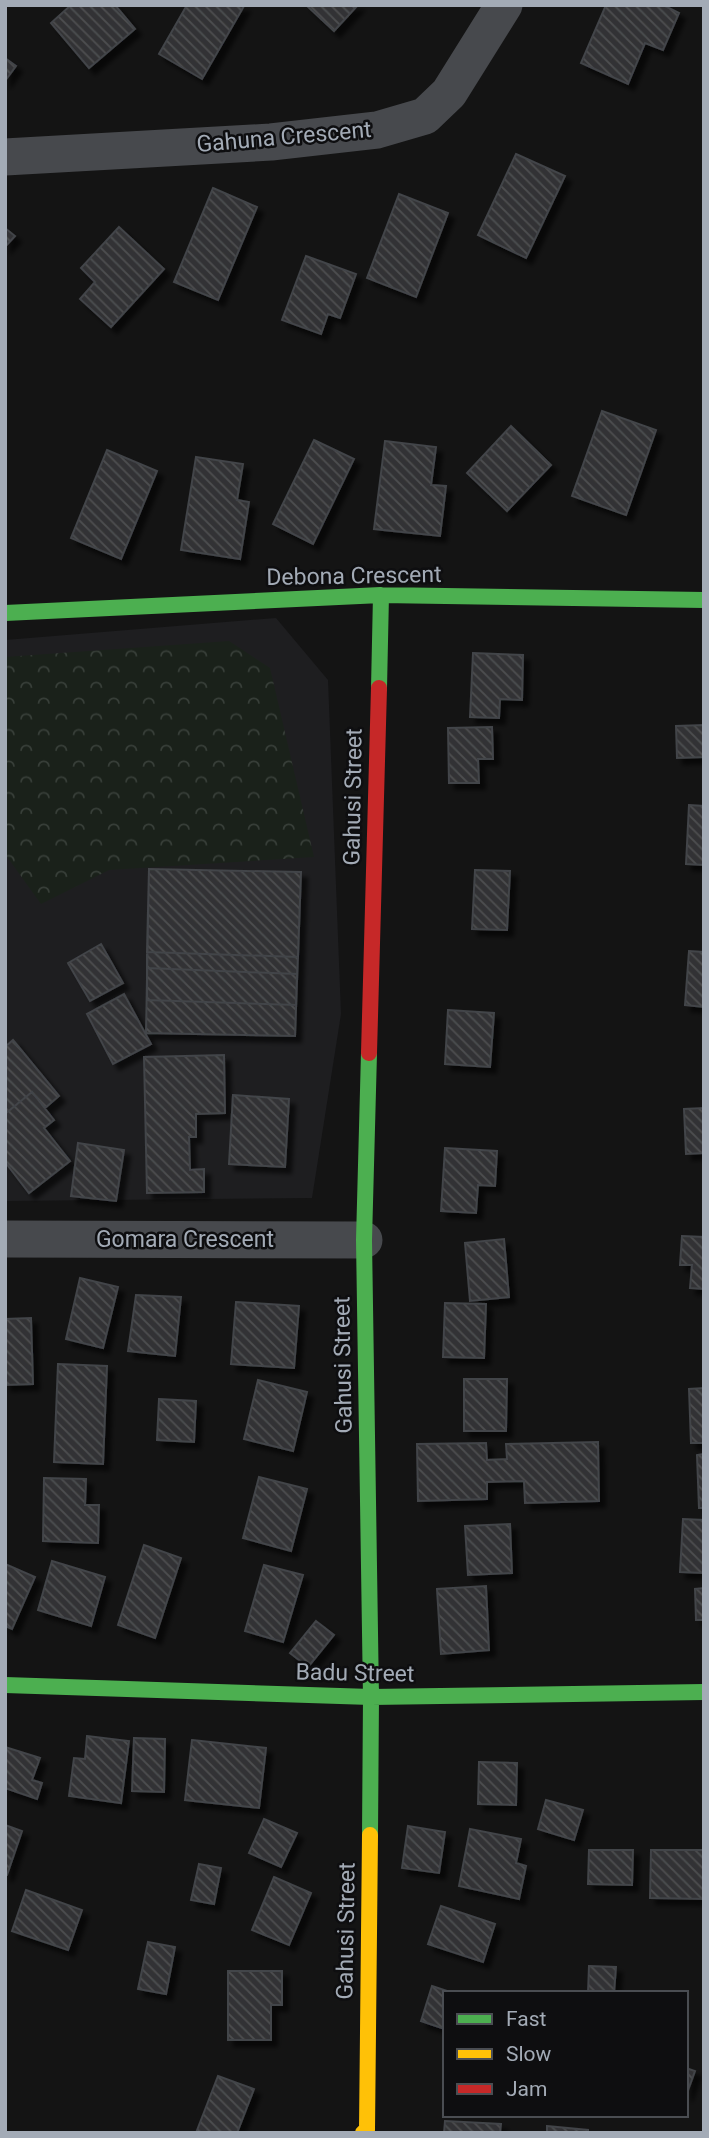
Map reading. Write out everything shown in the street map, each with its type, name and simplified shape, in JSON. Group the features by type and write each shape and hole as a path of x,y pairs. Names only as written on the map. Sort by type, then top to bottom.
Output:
{"street":[{"name":"Gahuna Crescent","path":"5,157 271,142 377,130 425,116 449,93 504,5"},
{"name":"Debona Crescent","path":"5,613 381,595 704,600"},
{"name":"Gahusi Street","path":"363,2133 367,2130 371,1697 364,1240 381,595"},
{"name":"Gomara Crescent","path":"5,1239 364,1240"},
{"name":"Badu Street","path":"5,1685 371,1697 704,1692"}],"shaded area":[{"path":"276,618 328,680 341,1014 312,1198 5,1201 5,640"}],"green space":[{"path":"229,641 270,668 314,857 109,870 41,904 5,854 5,657"}],"building":[{"path":"71,5 115,5 135,29 89,68 51,23"},
{"path":"187,5 244,6 202,79 159,54"},
{"path":"306,5 358,5 334,31"},
{"path":"606,5 663,5 679,13 663,50 645,43 628,84 581,63"},
{"path":"5,58 16,66 5,81"},
{"path":"516,154 565,176 526,258 478,235"},
{"path":"213,188 257,207 218,300 174,282"},
{"path":"399,194 448,213 416,297 367,278"},
{"path":"119,227 164,269 111,327 80,299 95,282 81,268"},
{"path":"5,228 15,236 5,247"},
{"path":"306,256 356,274 340,318 328,314 321,334 282,320"},
{"path":"602,411 656,430 626,515 572,496"},
{"path":"511,426 551,465 507,511 467,473"},
{"path":"314,440 354,459 313,544 273,524"},
{"path":"385,441 436,447 431,485 446,486 440,536 374,529"},
{"path":"107,450 157,471 121,559 71,538"},
{"path":"196,457 243,464 237,500 249,502 240,559 181,550"},
{"path":"473,653 523,655 522,700 500,699 499,718 470,717"},
{"path":"704,725 704,757 677,758 676,726"},
{"path":"492,727 493,759 478,759 479,783 449,783 448,728"},
{"path":"689,805 704,806 704,865 686,864"},
{"path":"149,869 301,872 295,1036 146,1033"},
{"path":"149,869 301,872 298,957 147,952"},
{"path":"475,870 510,871 507,930 472,929"},
{"path":"101,944 123,983 90,1001 68,963"},
{"path":"689,951 704,952 704,1007 685,1005"},
{"path":"147,952 298,957 297,974 147,968"},
{"path":"147,968 297,974 296,1005 147,1000"},
{"path":"124,994 151,1044 113,1064 87,1014"},
{"path":"448,1010 494,1013 490,1067 445,1064"},
{"path":"13,1040 59,1096 45,1108 32,1092 5,1114 5,1047"},
{"path":"224,1055 225,1113 196,1114 196,1137 189,1137 190,1170 204,1169 204,1192 147,1193 144,1057"},
{"path":"32,1092 54,1120 44,1128 70,1161 29,1193 5,1162 5,1114"},
{"path":"233,1095 289,1099 285,1167 229,1164"},
{"path":"704,1108 704,1153 686,1154 684,1109"},
{"path":"78,1143 124,1150 116,1201 71,1196"},
{"path":"445,1148 497,1151 495,1186 478,1185 476,1213 441,1211"},
{"path":"682,1236 704,1237 704,1289 690,1288 692,1265 680,1265"},
{"path":"504,1239 509,1297 470,1301 465,1243"},
{"path":"80,1278 118,1287 103,1348 66,1339"},
{"path":"136,1295 181,1297 175,1356 128,1351"},
{"path":"236,1302 299,1306 294,1368 231,1364"},
{"path":"445,1303 486,1304 484,1358 443,1357"},
{"path":"31,1318 33,1384 5,1385 5,1319"},
{"path":"58,1364 107,1366 103,1464 54,1462"},
{"path":"464,1379 507,1379 506,1431 464,1431"},
{"path":"258,1380 307,1392 293,1451 244,1439"},
{"path":"704,1388 704,1443 691,1443 689,1389"},
{"path":"159,1399 196,1401 194,1442 157,1440"},
{"path":"598,1442 599,1501 525,1503 524,1481 487,1482 487,1499 418,1501 417,1444 486,1443 487,1460 507,1459 506,1444"},
{"path":"704,1454 704,1508 699,1508 697,1455"},
{"path":"259,1477 307,1489 291,1551 243,1538"},
{"path":"44,1478 86,1479 85,1505 99,1505 98,1543 43,1541"},
{"path":"683,1519 704,1520 704,1573 680,1572"},
{"path":"510,1524 512,1573 468,1575 465,1526"},
{"path":"144,1545 181,1558 155,1638 118,1625"},
{"path":"52,1561 105,1577 91,1626 38,1610"},
{"path":"5,1564 35,1577 12,1629 5,1626"},
{"path":"264,1565 303,1575 283,1642 245,1631"},
{"path":"486,1586 489,1650 441,1654 437,1589"},
{"path":"704,1588 704,1620 696,1620 695,1589"},
{"path":"316,1621 334,1635 308,1667 290,1653"},
{"path":"87,1736 129,1741 121,1803 69,1796 74,1758 85,1759"},
{"path":"134,1738 165,1739 164,1792 132,1791"},
{"path":"192,1740 266,1748 259,1808 185,1800"},
{"path":"5,1747 40,1758 32,1780 42,1783 37,1799 5,1788"},
{"path":"479,1762 517,1763 516,1805 478,1804"},
{"path":"546,1800 583,1810 574,1840 538,1829"},
{"path":"264,1819 297,1833 281,1867 249,1853"},
{"path":"5,1825 22,1831 7,1875 5,1875"},
{"path":"408,1826 445,1832 439,1873 402,1868"},
{"path":"470,1829 521,1839 516,1863 526,1866 519,1899 459,1886"},
{"path":"589,1850 633,1850 632,1885 588,1884"},
{"path":"651,1850 704,1850 704,1899 650,1898"},
{"path":"199,1864 221,1868 214,1904 191,1900"},
{"path":"274,1877 311,1893 289,1945 252,1930"},
{"path":"26,1890 82,1910 68,1950 12,1931"},
{"path":"441,1906 495,1924 483,1962 428,1944"},
{"path":"148,1942 175,1947 166,1994 138,1989"},
{"path":"589,1966 616,1967 614,1991 588,1991"},
{"path":"228,1971 282,1971 282,2005 271,2005 271,2040 228,2040"},
{"path":"432,1986 447,1991 443,1991 443,2028 421,2021"},
{"path":"688,2069 695,2071 688,2090"},
{"path":"218,2076 254,2089 237,2133 196,2133"},
{"path":"445,2121 501,2124 500,2133 444,2133"},
{"path":"547,2126 588,2130 588,2133 547,2133"}],"traffic: fast":[{"path":"5,613 381,595 704,600"},
{"path":"379,688 381,595"},
{"path":"369,1053 364,1240 371,1697 370,1835"},
{"path":"5,1685 371,1697 704,1692"}],"traffic: slow":[{"path":"363,2133 367,2130 370,1835"}],"traffic: jam":[{"path":"369,1053 379,688"}]}
